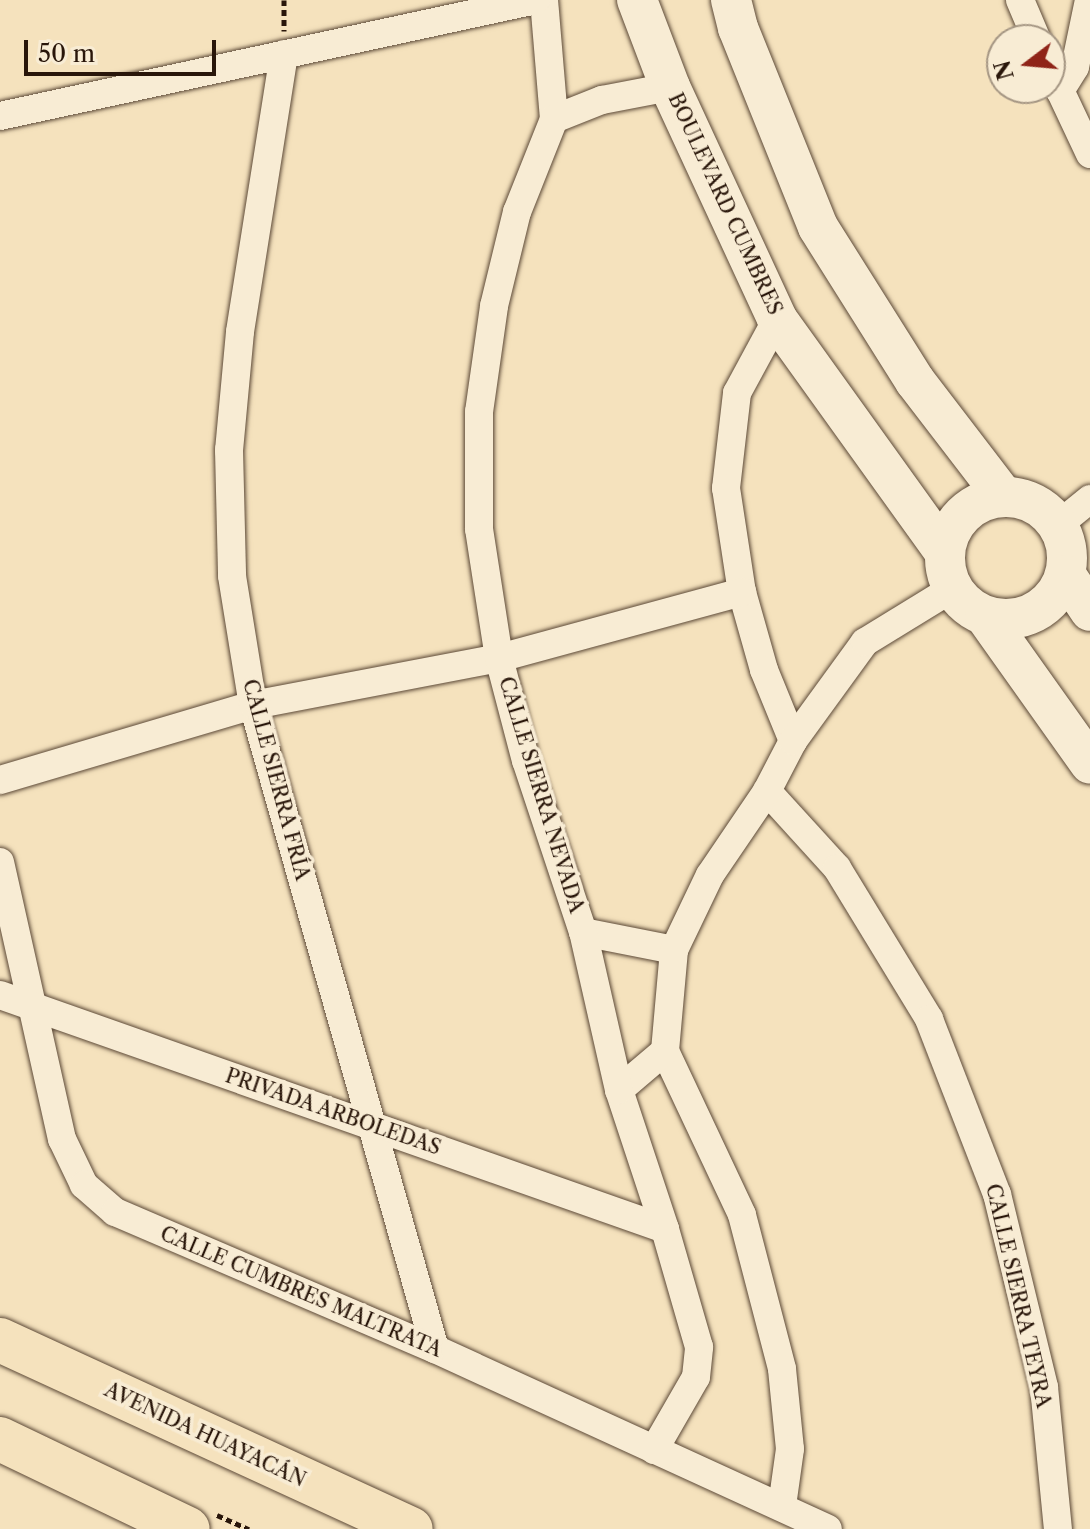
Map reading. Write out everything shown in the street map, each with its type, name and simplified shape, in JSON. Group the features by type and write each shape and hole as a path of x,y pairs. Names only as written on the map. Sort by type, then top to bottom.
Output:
{"main road":[{"name":"AVENIDA HUAYACÁN","path":"0,1340 396,1525"},
{"path":"0,1439 188,1529"}],"street":[{"path":"0,116 536,0"},
{"path":"544,0 554,119 602,100 670,87"},
{"name":"BOULEVARD CUMBRES","path":"637,0 670,87 777,319 949,571"},
{"path":"731,0 738,28 818,227 915,381 1004,497"},
{"path":"1020,0 1030,24"},
{"path":"1066,73 1075,67 1089,0"},
{"name":"CALLE SIERRA FRÍA","path":"284,54 240,332 229,450 232,576 253,705 435,1349"},
{"path":"1066,103 1090,154"},
{"name":"CALLE SIERRA NEVADA","path":"554,119 517,212 494,306 479,412 479,529 499,658 526,761 583,932 619,1090 665,1229 699,1347 696,1377 654,1450"},
{"path":"777,319 737,393 726,488 742,592 764,670 793,741"},
{"path":"1004,497 1035,504 1058,525 1068,558 1066,575 1057,594 1043,609 1025,617 1005,620 972,610 949,571 949,536 970,508 1004,497"},
{"path":"1058,525 1090,499"},
{"path":"782,1506 790,1449 782,1369 742,1215 665,1051 674,950 710,875 767,791 793,741 865,642 949,571"},
{"path":"1066,575 1090,611"},
{"path":"0,780 253,705 499,658 742,592"},
{"path":"985,616 1090,764"},
{"name":"CALLE SIERRA TEYRA","path":"767,791 837,868 929,1019 997,1194 1044,1387 1058,1529"},
{"name":"CALLE CUMBRES MALTRATA","path":"0,862 62,1139 84,1185 115,1212 435,1349 828,1529"},
{"name":"CALLE SIERRA NEVADA","path":"583,932 674,950"},
{"name":"PRIVADA ARBOLEDAS","path":"0,995 665,1229"},
{"path":"619,1090 665,1051"}]}
